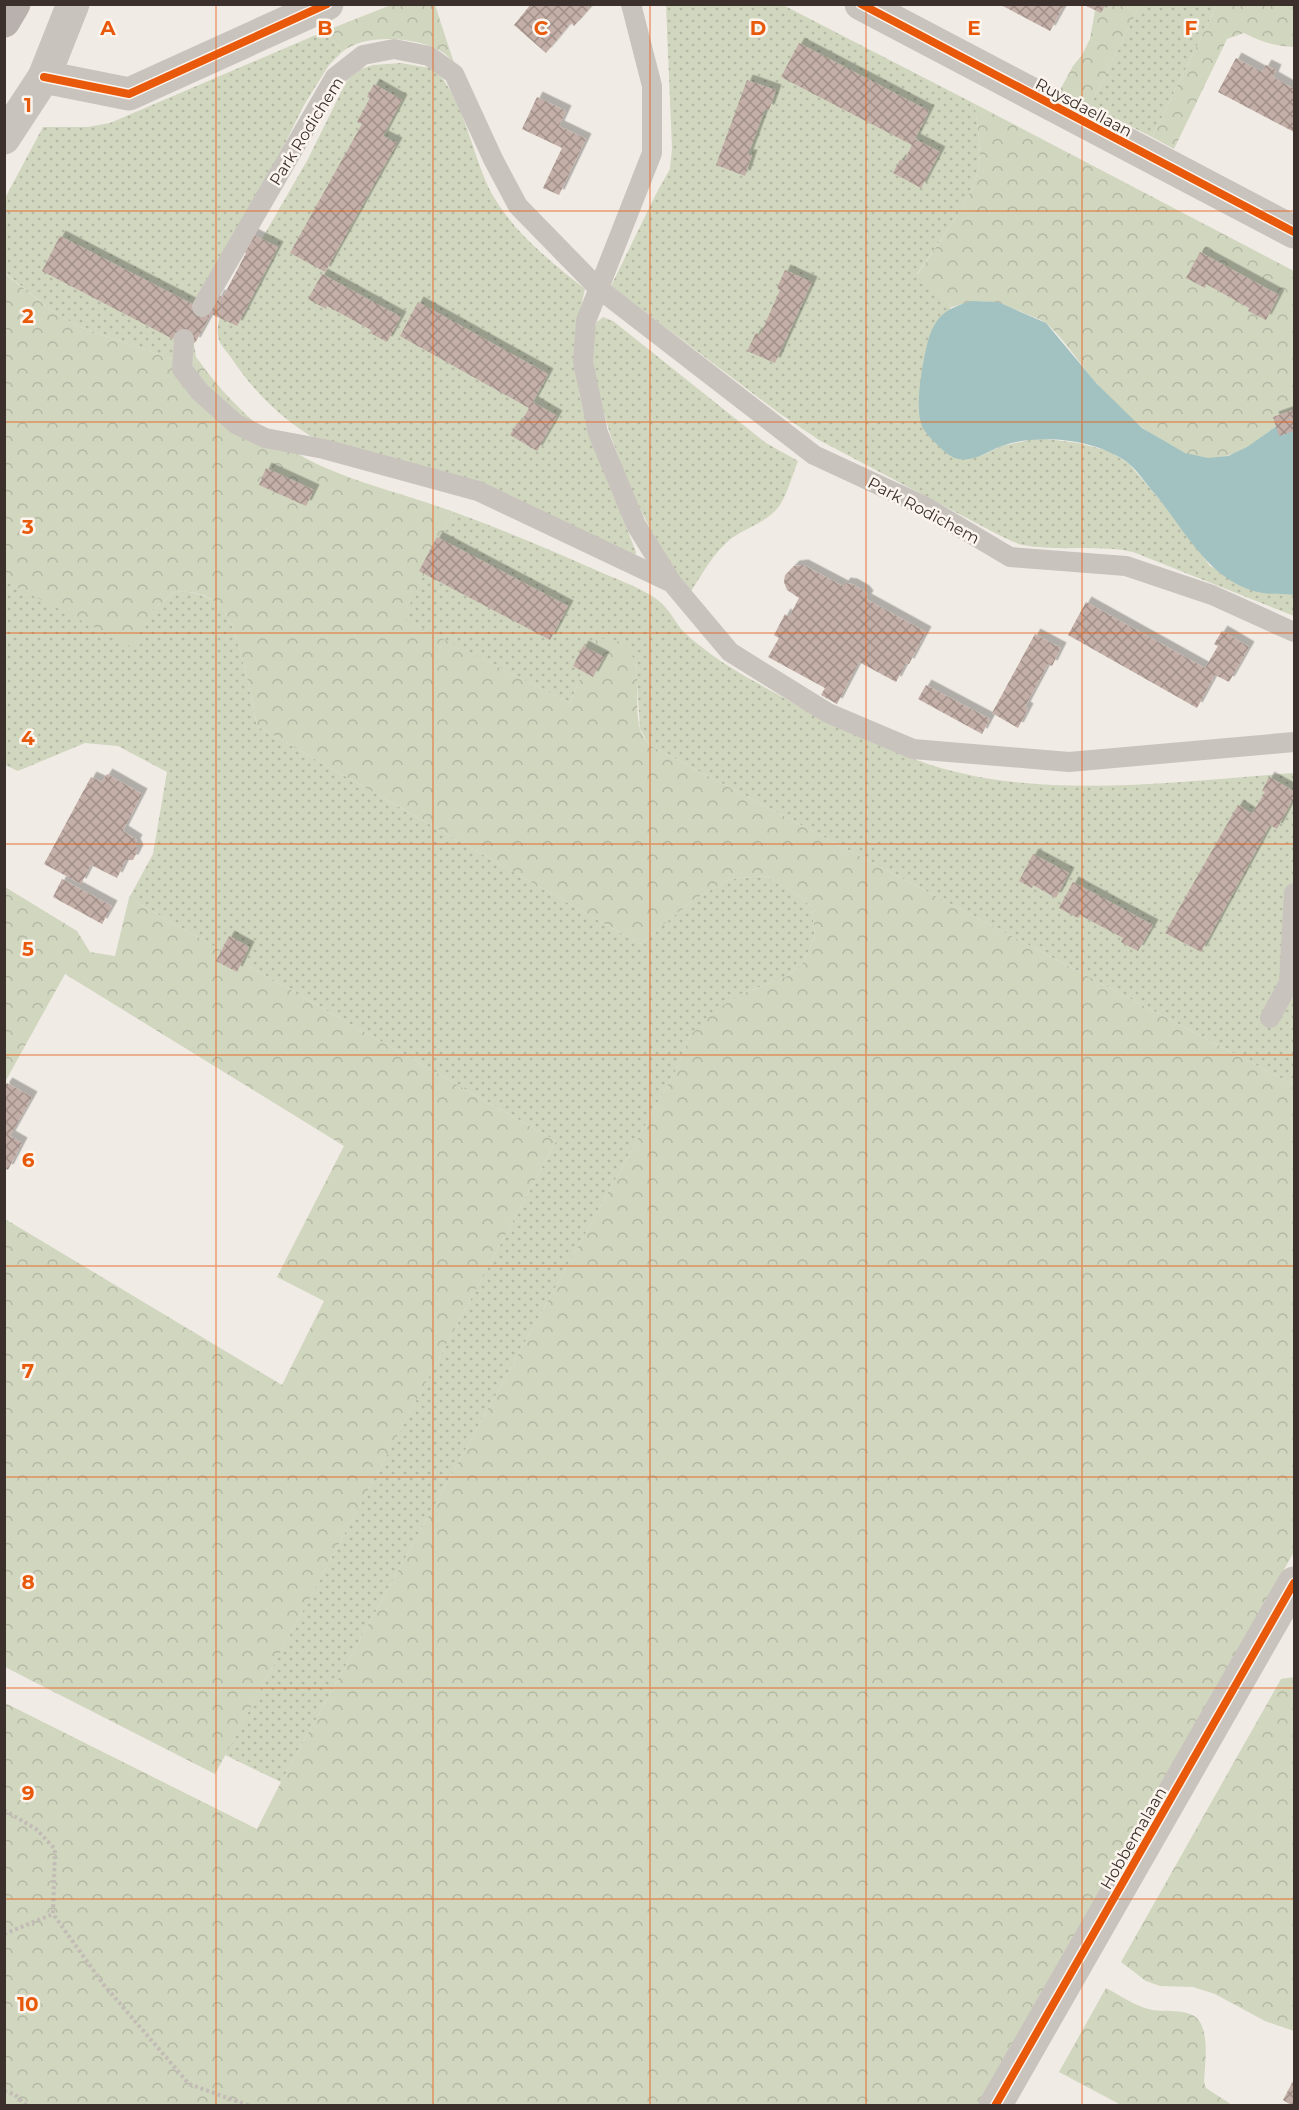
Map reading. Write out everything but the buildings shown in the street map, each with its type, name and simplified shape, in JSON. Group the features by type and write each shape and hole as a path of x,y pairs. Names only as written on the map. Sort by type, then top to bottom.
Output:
{"main road":[{"path":"4,21 14,4"}],"street":[{"path":"4,138 44,77 73,4"},
{"path":"44,77 129,94 327,4"},
{"name":"Ruysdaellaan","path":"861,4 1294,232"},
{"name":"Hobbemalaan","path":"995,2106 1294,1583"}],"lane":[{"path":"631,4 652,86 652,153 586,321 583,362 598,433 636,525 672,583 730,652 828,713 913,749 1069,762 1294,742"},
{"name":"Park Rodichem","path":"202,307 335,77 363,55 394,49 429,56 454,74 493,159 518,206 598,288 814,455 924,506 1010,557 1126,567 1212,595 1294,632"},
{"path":"184,339 182,369 200,392 236,424 265,438 324,450 478,491 672,583"},
{"path":"1270,1018 1289,983 1294,893"}],"path":[{"path":"4,1810 36,1829 55,1849 52,1878 53,1914 104,1985 189,2084 249,2106"},
{"path":"4,1934 53,1914"},
{"path":"4,2091 14,2094 27,2106"}],"green space":[{"path":"391,5 435,5 454,63 444,53 434,48 408,40 364,41 342,52 325,31"},
{"path":"666,5 783,5 975,104 980,148 977,174 967,198 917,274 952,307 950,308 981,456 1002,446 1039,438 1078,443 1109,451 1129,464 1171,513 1210,566 1261,592 1294,595 1294,616 1133,552 1037,547 1006,539 819,440 779,413 611,286 670,169 672,148"},
{"path":"1096,5 1140,5 1090,106 1060,90 1090,39"},
{"path":"1140,5 1217,5 1152,137 1090,106"},
{"path":"1217,5 1294,5 1294,47 1268,43 1244,33 1227,39 1174,149 1152,137"},
{"path":"325,31 342,52 329,65 304,105 192,331 196,357 199,361 184,363 77,326 50,309 5,273 4,200 43,127 88,127 110,123"},
{"path":"401,63 435,69 452,94 464,120 484,177 502,210 541,253 585,289 575,341 578,383 598,457 636,552 635,560 582,535 330,448 275,410 242,374 220,342 218,328 222,308 308,159 346,82 358,70 373,65"},
{"path":"975,104 1294,271 1294,414 1238,452 1211,458 1192,455 1156,437 1122,410 1045,322 998,303 982,301 952,307 917,275 967,198 977,174 980,148"},
{"path":"4,273 50,309 77,326 184,363 199,361 234,403 248,416 277,440 307,459 361,482 454,512 403,619 570,703 596,639 614,640 626,647 633,657 640,729 649,745 1294,1085 1294,1552 979,2105 5,2105 5,1703 257,1829 676,1070 690,1036 713,1012 741,994 786,977 804,962 815,936 812,907 796,894 765,876 730,879 693,900 640,944 257,726 243,662 232,627 219,605 209,598 176,591 154,609 132,647 5,581"},
{"path":"603,317 613,321 766,443 798,461 780,505 768,517 726,543 711,560 690,593 657,542 634,497 610,434 594,379 591,347 596,323"},
{"path":"454,512 646,592 662,604 692,639 711,655 739,672 852,733 931,765 974,776 1019,783 1065,785 1111,786 1294,773 1294,1085 649,745 640,729 636,665 596,639 570,703 402,619"},
{"path":"5,581 36,596 154,609 176,591 209,598 226,614 238,643 257,726 640,944 693,900 730,879 765,876 796,894 812,907 815,936 804,962 786,977 741,994 690,1036 676,1070 281,1782 225,1755 556,1141 129,898 153,854 167,772 118,746 85,743 18,771 5,765"},
{"path":"5,887 77,931 90,952 115,956 129,898 556,1141 215,1774 5,1667 5,1219 282,1385 324,1301 277,1277 344,1146 65,974 5,1082"},
{"path":"1294,1677 1294,2031 1265,2021 1215,1994 1193,1987 1160,1986 1146,1981 1121,1962 1281,1679"},
{"path":"1106,1988 1152,2010 1191,2014 1196,2018 1205,2036 1204,2082 1206,2088 1232,2105 1121,2105 1059,2072"}],"water":[{"path":"972,301 998,302 1046,323 1097,384 1142,428 1185,453 1208,458 1228,456 1247,447 1294,414 1294,595 1263,593 1244,588 1228,579 1201,554 1132,466 1100,448 1050,439 1016,442 965,460 951,456 944,451 926,432 920,418 919,396 924,360 931,332 939,318 956,306"}],"cycle path":[{"path":"44,77 129,94 327,4"},
{"path":"861,4 1294,232"},
{"path":"995,2106 1294,1583"}]}
